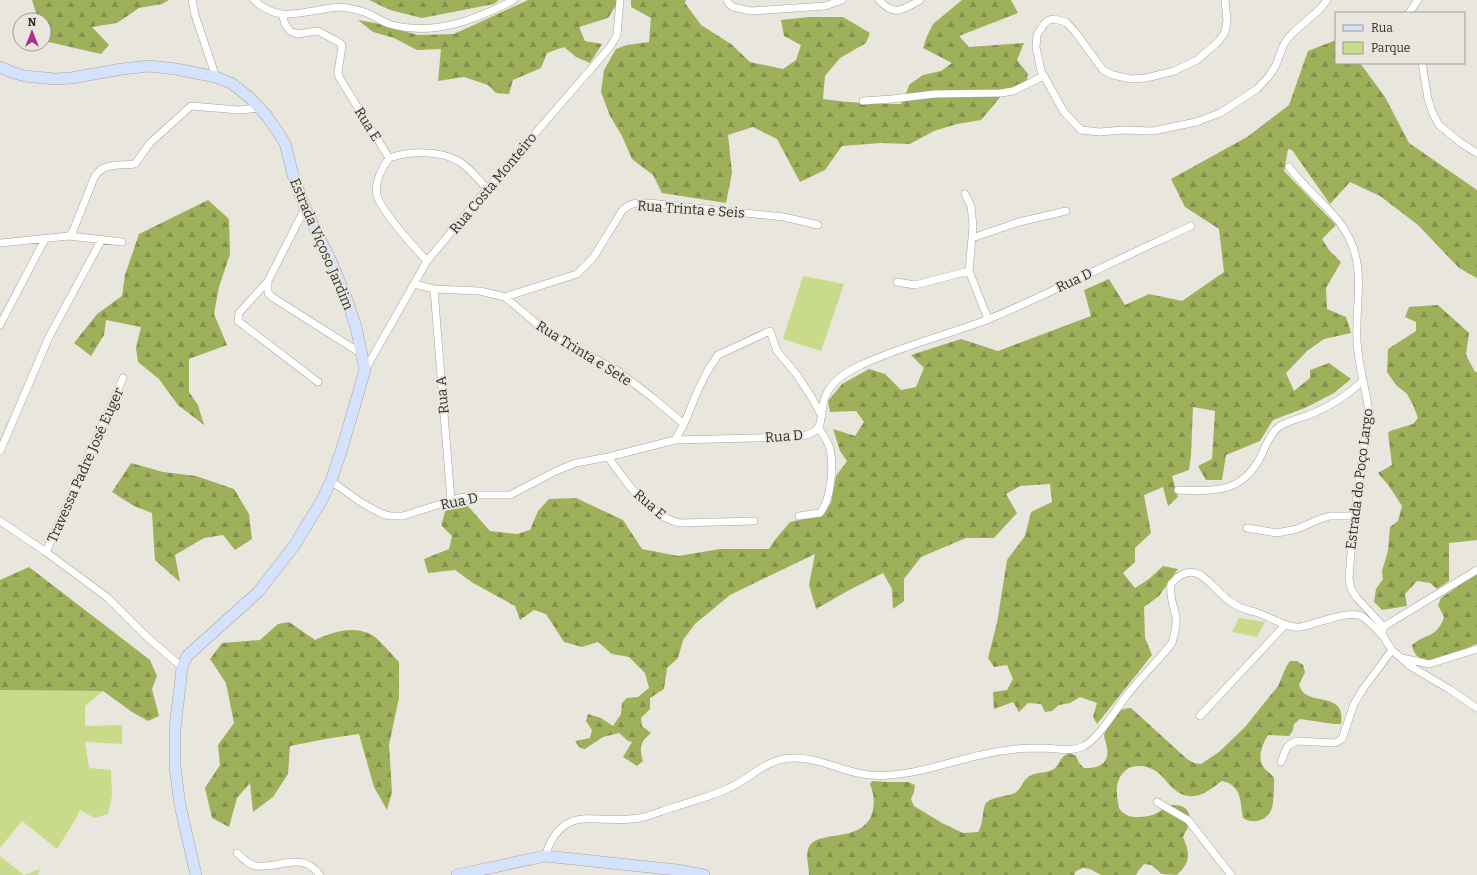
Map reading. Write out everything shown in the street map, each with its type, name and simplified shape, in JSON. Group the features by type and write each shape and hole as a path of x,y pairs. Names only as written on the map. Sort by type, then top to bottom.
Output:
{"main road":[{"name":"Estrada Viçoso Jardim","path":"0,67 10,72 26,76 55,79 71,78 149,66 176,69 216,77 231,83 248,96 267,116 285,142 293,175 305,208 331,261 346,298 356,327 365,370"},
{"path":"196,875 180,805 175,767 175,728 182,668 187,656 258,592 305,529 331,481 365,370"},
{"path":"457,875 545,856 677,870 704,875"}],"street":[{"path":"192,0 195,15 216,77"},
{"path":"254,0 260,6 277,14 295,15 339,7 367,13 389,24 432,29 468,21 514,0"},
{"name":"Rua Costa Monteiro","path":"365,370 427,261 610,47 617,36 620,0"},
{"path":"727,0 733,7 751,11 842,0"},
{"path":"879,0 889,9 895,11 907,8 920,0"},
{"path":"1225,0 1227,20 1225,32 1220,40 1197,60 1174,71 1146,78 1122,78 1103,70 1076,33 1066,22 1055,19 1049,20 1044,24 1037,35 1038,58 1044,76 1064,112 1082,130 1100,132 1123,130 1153,131 1196,122 1220,113 1257,89 1272,71 1288,38 1328,0"},
{"path":"1411,11 1418,0"},
{"name":"Rua E","path":"282,14 285,24 290,31 297,34 318,31 340,43 342,46 338,72 339,77 390,158"},
{"path":"1422,64 1428,99 1433,114 1439,125 1461,143 1477,153"},
{"path":"863,101 892,100 935,94 1001,94 1013,91 1044,76"},
{"path":"69,236 73,231 96,174 105,167 135,164 150,143 191,106 239,110 260,108"},
{"path":"427,261 399,229 380,203 377,195 378,180 384,165 390,158 400,154 432,154 447,156 459,162 471,171 487,189"},
{"name":"Estrada do Poço Largo","path":"1289,167 1338,219 1349,236 1354,249 1359,279 1357,340 1362,381 1368,401 1369,413 1361,460 1348,568 1351,589 1357,598 1383,627"},
{"path":"965,194 971,206 973,226 970,271 988,319"},
{"name":"Rua Trinta e Seis","path":"505,297 577,274 593,258 622,211 626,206 633,203 649,203 784,217 818,225"},
{"path":"305,208 268,281 239,313 238,321 318,382"},
{"path":"972,238 1019,222 1066,211"},
{"name":"Rua D","path":"331,481 362,503 382,514 390,516 403,516 451,501 476,496 510,496 556,471 576,463 608,457 675,440 805,436 811,434 818,427 822,416 826,395 831,386 837,379 852,370 878,358 988,319 1029,302 1190,226"},
{"path":"0,242 69,236 122,242"},
{"path":"0,325 45,239"},
{"path":"0,451 49,337 102,239"},
{"path":"897,282 915,285 970,271"},
{"path":"268,281 268,292 272,298 362,354"},
{"name":"Rua Trinta e Sete","path":"414,284 434,289 474,291 505,297 549,334 618,371 654,398 684,424"},
{"name":"Rua A","path":"434,289 451,501"},
{"path":"675,440 684,424 703,380 718,355 770,331 777,351 812,398 822,416"},
{"name":"Travessa Padre José Euger","path":"46,552 123,378"},
{"path":"1178,490 1213,491 1229,488 1243,479 1254,469 1265,447 1278,427 1342,399 1362,381"},
{"path":"799,516 820,513 824,509 827,499 830,482 830,449 818,427"},
{"name":"Rua E","path":"608,457 627,483 661,517 670,521 680,524 754,521"},
{"path":"1247,528 1277,533 1297,529 1320,518 1330,516 1354,516"},
{"path":"0,521 46,552 108,598 147,637 182,668"},
{"path":"1383,636 1383,627 1477,570"},
{"path":"545,856 554,834 570,821 587,819 624,820 644,817 729,788 766,765 781,759 808,758 850,772 870,775 895,775 926,770 975,756 1009,750 1043,748 1075,750 1083,747 1103,728 1127,695 1172,643 1175,633 1176,619 1170,597 1172,584 1180,576 1191,572 1202,575 1227,600 1234,604 1264,615 1285,625 1300,627 1342,616 1358,615 1367,620 1383,636 1392,650 1410,666 1449,688 1477,708"},
{"path":"1200,716 1285,625"},
{"path":"1401,658 1429,664 1443,661 1477,649"},
{"path":"1281,762 1287,746 1292,742 1335,743 1342,739 1354,704 1363,689 1392,650"},
{"path":"1157,802 1188,820 1231,875"},
{"path":"237,853 248,862 257,866 300,862 308,864 315,868 320,875"}],"green space":[{"path":"32,0 169,0 162,4 139,8 117,23 92,27 109,45 101,54 52,43 52,12 36,12"},
{"path":"369,0 499,0 494,4 422,18 390,10"},
{"path":"528,0 617,0 618,2 608,18 579,27 585,41 602,44 590,63 576,57 564,47 547,53 541,68 513,80 509,94 496,93 488,85 464,77 438,81 441,49 417,50 394,38 373,32 358,20 375,23 418,35 454,34"},
{"path":"631,0 686,0 685,3 701,25 731,44 750,62 783,69 796,60 801,45 784,36 781,20 809,17 843,17 870,33 866,43 840,58 825,76 823,99 862,103 901,104 910,84 923,75 941,71 952,63 923,48 933,24 962,0 1011,0 1018,13 959,36 969,47 1024,43 1017,60 1028,74 1026,83 1003,94 981,120 957,124 934,131 910,144 881,143 842,146 825,170 800,182 777,139 753,127 728,135 732,173 726,203 662,193 653,175 632,159 622,136 610,116 601,92 604,70 616,49 627,45 649,42 651,18 631,7"},
{"path":"1335,40 1335,64 1361,64 1385,97 1409,143 1477,190 1477,278 1459,268 1418,225 1380,196 1350,182 1330,204 1292,150 1288,149 1284,171 1336,225 1322,239 1329,250 1341,262 1326,288 1327,309 1346,317 1351,333 1324,339 1307,351 1286,373 1294,391 1310,378 1310,370 1329,363 1351,379 1334,393 1307,407 1273,420 1260,441 1226,455 1222,480 1206,480 1198,466 1212,459 1215,411 1193,407 1189,470 1172,476 1178,497 1168,506 1163,487 1144,495 1151,533 1135,548 1135,562 1123,573 1135,588 1149,579 1163,566 1178,569 1159,596 1144,607 1145,638 1152,655 1097,724 1093,717 1097,703 1080,697 1070,703 1059,705 1052,711 1045,712 1041,704 1028,703 1019,712 1013,702 994,709 993,692 1007,690 1013,679 1007,665 994,667 988,658 997,623 1007,560 1025,536 1031,512 1052,502 1050,484 1020,486 1006,494 1017,513 994,538 966,538 921,557 904,579 904,601 893,609 892,589 883,573 816,609 809,585 815,554 730,595 695,624 683,640 678,658 667,668 664,689 650,698 650,709 641,718 642,726 651,733 641,745 643,761 637,766 623,757 632,742 628,741 619,733 603,737 585,749 580,748 575,741 590,738 592,730 586,721 588,714 601,718 613,726 621,714 622,703 627,698 638,697 649,688 645,673 629,657 612,654 598,642 582,647 564,642 546,614 534,610 520,620 515,606 473,583 455,570 428,573 424,559 449,549 452,536 441,525 446,509 466,504 490,531 517,534 530,530 538,511 549,499 576,498 623,520 642,549 678,556 720,549 769,549 790,522 821,515 831,503 836,476 847,461 840,451 833,429 855,436 864,422 856,411 830,412 828,401 842,384 869,369 885,374 901,390 916,387 924,368 911,355 961,339 998,351 1091,316 1084,290 1109,279 1125,305 1149,294 1182,301 1224,272 1219,229 1185,207 1171,179 1247,137 1289,105 1308,51"},
{"path":"208,200 229,219 230,254 219,287 214,314 227,345 189,359 189,392 198,405 204,425 178,405 159,379 138,362 136,348 141,327 106,320 104,335 91,356 74,343 97,314 122,296 125,275 139,234"},
{"path":"803,276 844,284 821,351 783,339"},
{"path":"1438,305 1469,333 1466,355 1475,372 1477,372 1477,540 1449,543 1449,581 1437,589 1430,583 1417,581 1405,594 1407,606 1382,610 1374,602 1376,589 1383,579 1382,571 1388,551 1390,527 1398,521 1402,506 1389,486 1378,473 1392,465 1388,433 1390,431 1413,424 1418,418 1407,394 1396,385 1387,372 1388,349 1416,331 1416,322 1405,317 1409,307"},
{"path":"131,463 163,472 196,476 234,489 249,514 252,539 235,550 223,535 204,538 175,555 180,582 155,560 152,513 134,506 112,492"},
{"path":"29,567 150,660 157,676 152,689 159,716 148,721 132,712 103,691 0,690 0,580"},
{"path":"1477,573 1477,644 1452,654 1431,660 1418,657 1413,651 1412,645 1438,629 1444,617 1438,605 1441,598"},
{"path":"1239,618 1265,622 1257,637 1232,632"},
{"path":"289,622 315,640 336,632 358,630 365,632 379,640 399,662 399,698 389,745 392,792 387,810 374,787 359,734 290,746 288,774 273,797 253,812 250,783 237,798 229,827 212,818 205,788 220,765 218,745 234,723 226,683 210,659 222,643 260,640 278,624"},
{"path":"1290,661 1297,661 1303,665 1305,672 1299,685 1302,691 1313,698 1334,703 1339,707 1341,724 1300,719 1294,724 1293,730 1289,736 1268,735 1260,756 1262,765 1274,778 1272,808 1267,816 1256,821 1243,818 1237,790 1229,783 1222,781 1200,795 1184,795 1173,788 1154,770 1147,767 1137,766 1130,768 1123,773 1118,781 1117,795 1119,808 1126,815 1136,817 1146,816 1155,814 1169,806 1175,805 1182,806 1188,812 1190,823 1183,837 1187,848 1188,858 1185,866 1177,875 1162,874 1151,865 1144,864 1136,875 1101,875 1090,869 1083,868 1076,871 1074,875 809,875 807,853 809,847 814,842 821,838 850,833 867,823 874,806 870,784 872,781 908,782 915,785 911,799 914,806 942,823 963,833 978,832 986,803 992,799 1015,793 1030,776 1052,770 1057,766 1063,757 1069,753 1076,756 1079,763 1084,768 1094,768 1102,764 1107,753 1104,735 1116,715 1123,709 1131,708 1187,759 1194,763 1201,764 1219,752 1245,727 1278,686"},
{"path":"0,690 103,691 85,706 85,726 122,725 122,744 85,742 89,768 111,770 112,796 108,814 94,818 80,810 57,849 22,821 0,848"},
{"path":"0,856 24,875 0,875"},
{"path":"40,869 38,875 24,875"}]}
